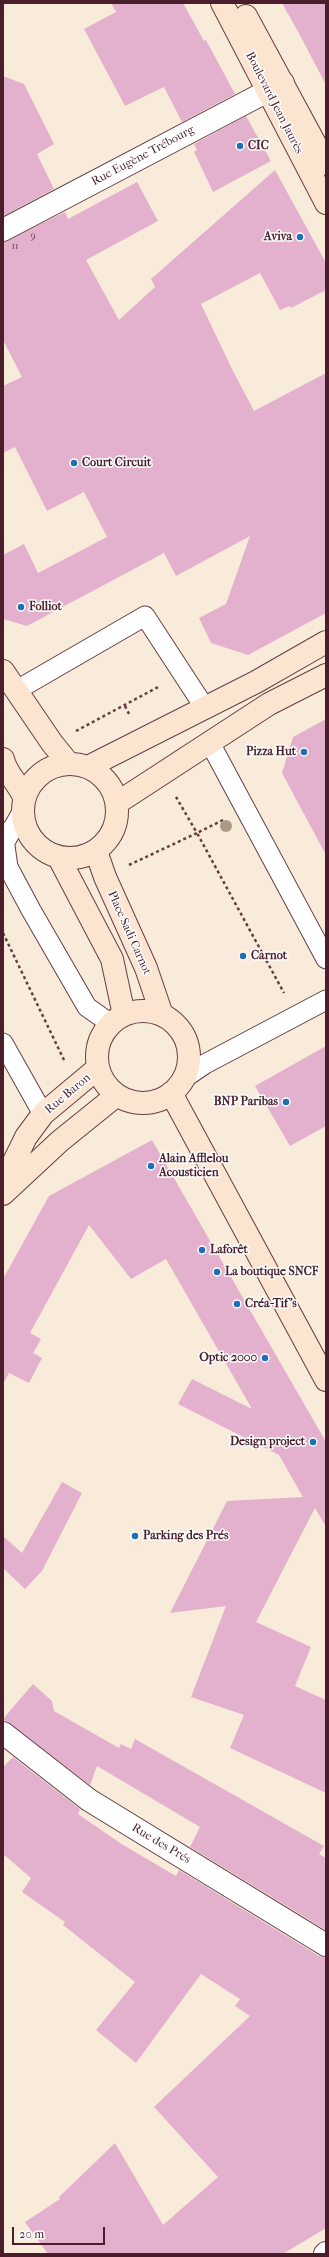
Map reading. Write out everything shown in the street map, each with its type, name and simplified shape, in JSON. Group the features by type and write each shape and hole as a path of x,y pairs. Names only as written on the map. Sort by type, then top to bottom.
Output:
{"main road":[{"name":"Boulevard Jean Jaurès","path":"222,3 326,164"},
{"name":"Boulevard Jean Jaurès","path":"238,3 326,203"},
{"path":"23,805 31,783 41,773 54,766 78,765 142,739 205,708 326,642"},
{"path":"3,671 52,743 78,765 101,776 111,788 117,803 117,817 114,830 106,842 96,851 84,857 72,859 59,858 44,851 33,841 25,828 19,784 5,767 3,759"},
{"path":"117,803 269,704 326,675"},
{"name":"Place Sadi Carnot","path":"96,851 105,877 146,968 162,1016"},
{"path":"59,858 112,959 118,1020"},
{"path":"150,1012 162,1016 174,1024 183,1036 188,1050 188,1064 177,1086 158,1100 144,1103 130,1101 117,1095 102,1078 98,1068 97,1056 99,1044 118,1020 150,1012"},
{"name":"Rue Baron","path":"3,1184 26,1137 43,1114 98,1068"},
{"path":"177,1086 326,1380"},
{"path":"3,1194 60,1141 117,1095"}],"street":[{"name":"Rue Eugène Trébourg","path":"3,230 275,87"},
{"name":"Rue des Prés","path":"3,1733 90,1800 326,1945"}],"lane":[{"path":"17,690 145,616 205,708"},
{"path":"210,743 247,808 326,959"},
{"path":"23,805 4,837 8,868 87,1007 118,1020"},
{"path":"177,1086 205,1064 326,1000"},
{"path":"3,1043 43,1114"}],"path":[{"path":"52,743 125,706 183,673"},
{"path":"125,706 142,739"},
{"path":"162,773 197,833 297,1016"},
{"path":"105,877 247,808"},
{"path":"3,933 77,1087"}],"building":[{"path":"111,3 183,3 204,41 206,40 235,94 182,122 164,87 125,106 84,29 116,12"},
{"path":"282,3 326,3 326,85 303,41"},
{"path":"3,76 24,84 54,144 37,154 54,189 3,216"},
{"path":"246,116 271,161 213,192 194,152 197,150 194,144"},
{"path":"275,170 326,263 326,290 291,308 290,306 280,310 260,273 201,304 254,411 326,373 326,613 248,655 211,643 199,618 226,604 250,536 176,576 164,553 27,626 3,619 3,555 24,544 38,573 107,537 84,492 47,511 15,447 3,453 3,386 22,377 3,340 3,242 65,212 68,219 137,182 158,221 86,260 119,320 155,287 151,279"},
{"path":"326,719 326,855 282,773 293,737"},
{"path":"326,1046 326,1126 290,1146 255,1086"},
{"path":"152,1140 326,1442 326,1527 315,1508 256,1622 311,1647 295,1686 326,1700 326,1793 230,1748 244,1715 191,1697 226,1606 170,1613 227,1501 303,1497 279,1455 178,1404 192,1379 252,1409 166,1259 131,1279 89,1225 30,1333 41,1339 33,1353 42,1358 29,1383 9,1373 3,1384 3,1279 49,1196"},
{"path":"62,1482 82,1493 42,1571 25,1589 3,1568 3,1536 22,1553"},
{"path":"33,1684 52,1701 54,1711 119,1748 121,1744 131,1749 135,1739 324,1846 319,1854 326,1858 326,1930 190,1847 200,1827 97,1766 90,1785 3,1719"},
{"path":"13,1757 80,1809 78,1814 123,1845 176,1876 179,1870 319,1956 326,1957 326,2228 283,2254 48,2254 25,2222 60,2199 59,2197 115,2143 163,2225 218,2177 154,2107 250,2016 235,2006 240,1999 201,1974 136,2063 96,2030 135,1982 63,1925 65,1922 22,1892 31,1878 3,1854 3,1767"}],"place":[{"name":"CIC","path":"240,146"},
{"name":"Aviva","path":"300,237"},
{"name":"Court Circuit","path":"74,463"},
{"name":"Folliot","path":"21,607"},
{"name":"Pizza Hut","path":"304,752"},
{"name":"Carnot","path":"243,956"},
{"name":"BNP Paribas","path":"286,1102"},
{"name":"Alain Afflelou Acousticien","path":"151,1166"},
{"name":"Laforêt","path":"202,1250"},
{"name":"La boutique SNCF","path":"217,1272"},
{"name":"Créa-Tif's","path":"237,1304"},
{"name":"Optic 2000","path":"265,1358"},
{"name":"Design project","path":"313,1442"},
{"name":"Parking des Prés","path":"135,1536"}]}
